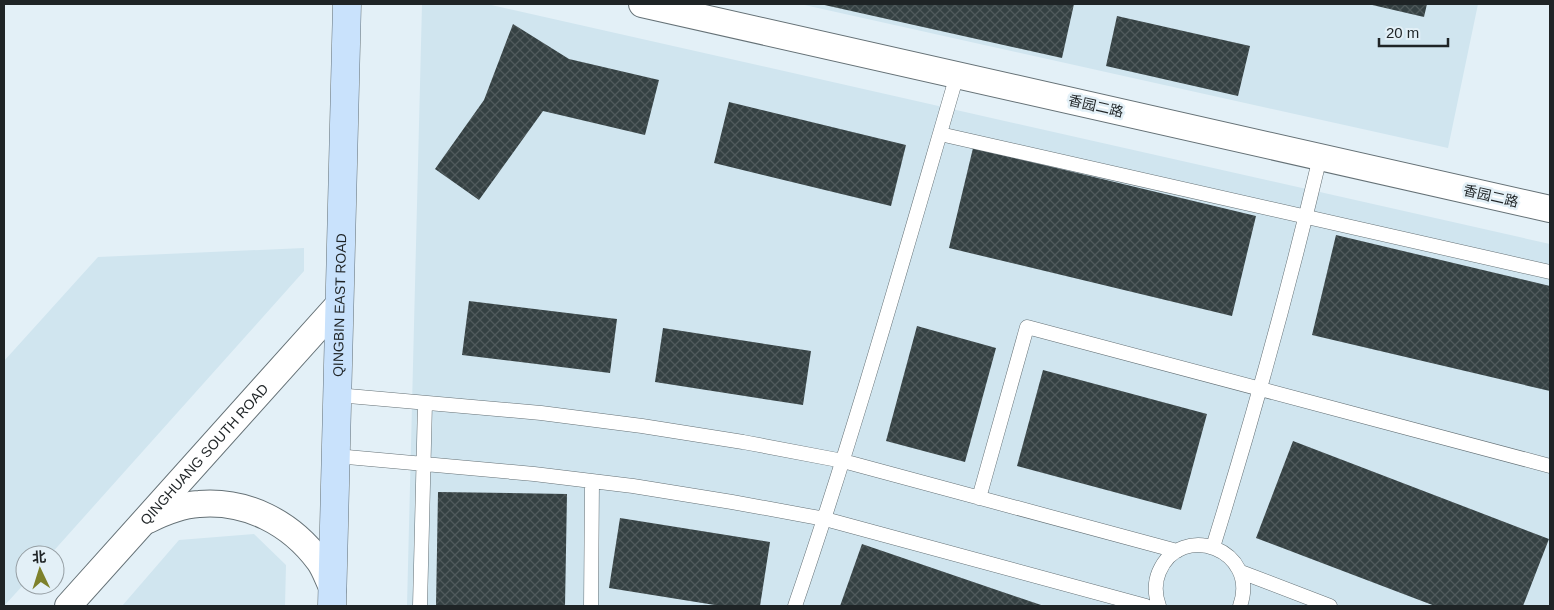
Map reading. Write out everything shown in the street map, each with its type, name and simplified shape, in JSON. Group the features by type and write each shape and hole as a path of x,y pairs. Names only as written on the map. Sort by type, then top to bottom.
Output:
{"street":[{"name":"QINGBIN EAST ROAD","path":"332,598 347,4"},
{"name":"香园二路","path":"642,4 1550,209"},
{"name":"QINGHUANG SOUTH ROAD","path":"68,606 340,303"},
{"path":"145,521 170,510 198,504 227,505 255,511 280,524 302,541 320,563 332,598"}],"lane":[{"path":"795,606 843,461 957,75"},
{"path":"940,134 1550,272"},
{"path":"1213,547 1261,389 1320,157"},
{"path":"978,498 1027,327 1550,466"},
{"path":"337,395 541,413 743,442 843,461 1176,551"},
{"path":"420,606 425,403"},
{"path":"336,456 534,474 732,502 825,520 1146,606"},
{"path":"591,606 592,481"},
{"path":"1159,606 1155,589 1161,568 1176,551 1194,545 1213,547 1230,557 1241,572 1244,583 1244,594 1240,606"},
{"path":"1241,572 1330,606"}],"shaded area":[{"path":"422,4 487,4 1550,244 1550,606 407,606"},
{"path":"800,4 1478,4 1448,148"},
{"path":"304,248 304,271 59,545 15,545 15,594 4,606 4,361 98,257"},
{"path":"254,534 286,565 285,606 122,606 179,540"}],"building":[{"path":"820,4 1074,4 1062,58"},
{"path":"1368,4 1427,4 1424,17"},
{"path":"1117,16 1250,46 1238,96 1106,66"},
{"path":"513,24 569,59 659,80 645,135 543,111 479,200 435,169 484,100"},
{"path":"729,102 906,145 891,206 714,163"},
{"path":"973,148 1256,216 1232,316 949,248"},
{"path":"1336,235 1550,286 1550,391 1312,335"},
{"path":"469,301 617,319 610,373 462,355"},
{"path":"917,326 996,348 965,462 886,441"},
{"path":"663,328 811,351 803,405 655,382"},
{"path":"1043,370 1207,414 1181,510 1017,466"},
{"path":"1293,441 1549,539 1523,606 1435,606 1256,538"},
{"path":"438,492 567,494 565,606 436,606"},
{"path":"620,518 770,542 760,606 721,606 609,588"},
{"path":"862,544 1044,606 840,606"}]}
